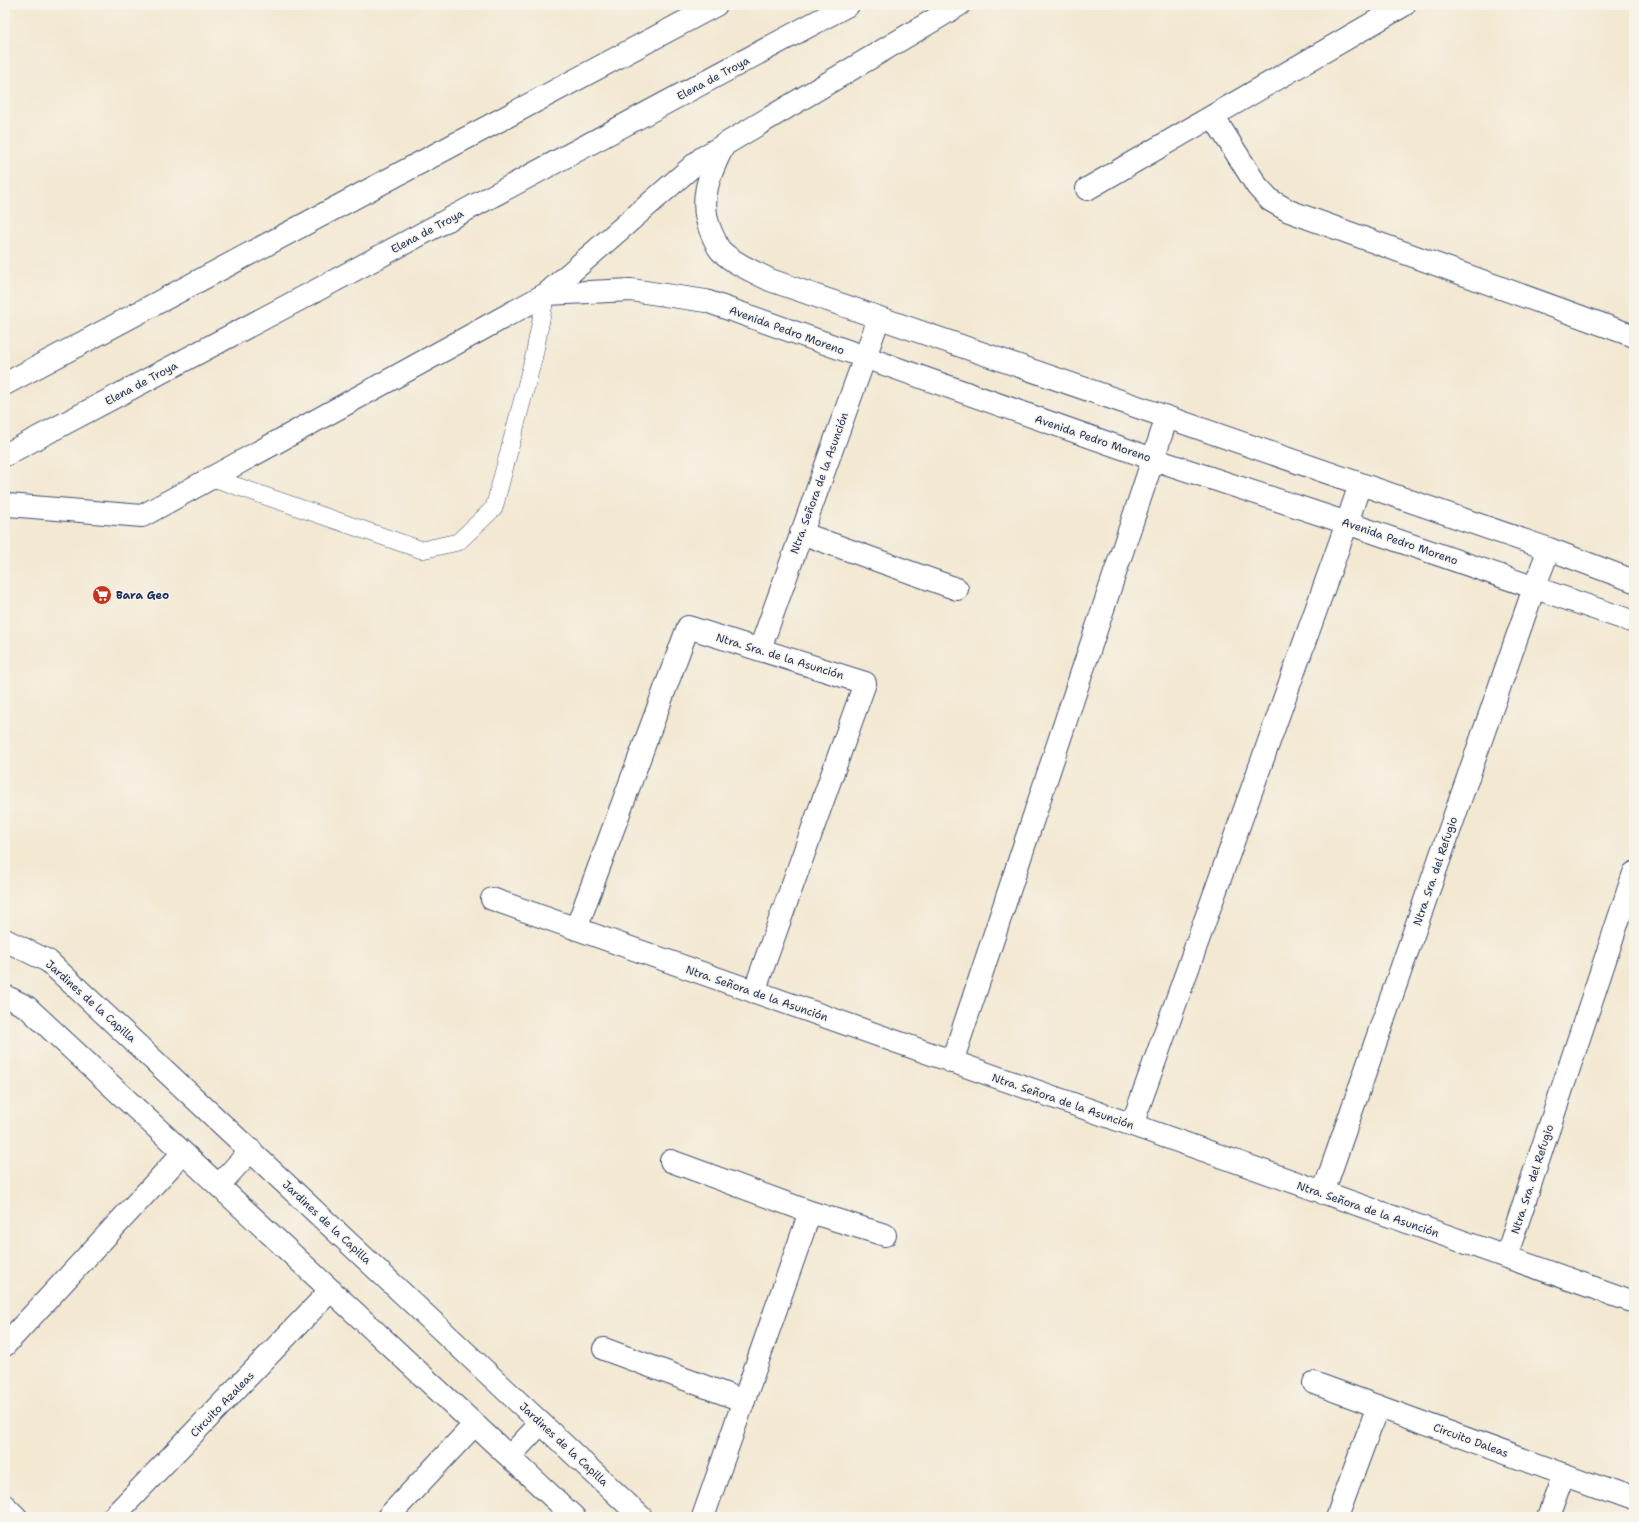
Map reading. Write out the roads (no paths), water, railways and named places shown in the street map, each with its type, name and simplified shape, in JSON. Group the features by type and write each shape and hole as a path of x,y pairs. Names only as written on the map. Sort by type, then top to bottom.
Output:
{"street":[{"path":"5,384 716,5"},
{"name":"Elena de Troya","path":"5,455 848,5"},
{"path":"5,506 8,505 142,516 546,294 702,158 960,5"},
{"path":"1087,189 1404,5"},
{"path":"1213,116 1257,186 1270,200 1289,211 1634,336"},
{"path":"724,145 708,180 704,205 709,228 719,249 734,262 770,280 1549,549 1634,581"},
{"name":"Avenida Pedro Moreno","path":"546,294 631,290 706,301 1153,459 1347,523 1634,622"},
{"name":"Ntra. Señora de la Asunción","path":"760,649 879,318"},
{"path":"952,1062 1167,418"},
{"path":"1132,1125 1360,484"},
{"path":"801,533 957,589"},
{"name":"Ntra. Sra. del Refugio","path":"1323,1193 1534,588 1549,549"},
{"name":"Ntra. Sra. de la Asunción","path":"576,929 688,627 865,683 754,992"},
{"name":"Ntra. Sra. del Refugio","path":"1506,1257 1634,873"},
{"name":"Ntra. Señora de la Asunción","path":"492,899 1634,1302"},
{"name":"Jardines de la Capilla","path":"5,940 48,961 641,1517"},
{"path":"5,996 27,1007 574,1517"},
{"path":"219,1185 250,1150"},
{"path":"5,1345 183,1154"},
{"path":"671,1161 810,1212 884,1235"},
{"path":"703,1517 810,1212"},
{"name":"Circuito Azaleas","path":"113,1517 331,1290"},
{"path":"604,1349 744,1402"},
{"name":"Circuito Daleas","path":"1314,1383 1631,1499"},
{"path":"1337,1517 1378,1406"},
{"path":"510,1456 541,1423"},
{"path":"388,1517 475,1424"},
{"path":"1548,1517 1564,1474"},
{"path":"5,1506 16,1517"}],"lane":[{"path":"213,478 422,550 458,542 494,508 534,356 546,294"}],"place":[{"name":"Bara Geo","path":"102,595"}]}
